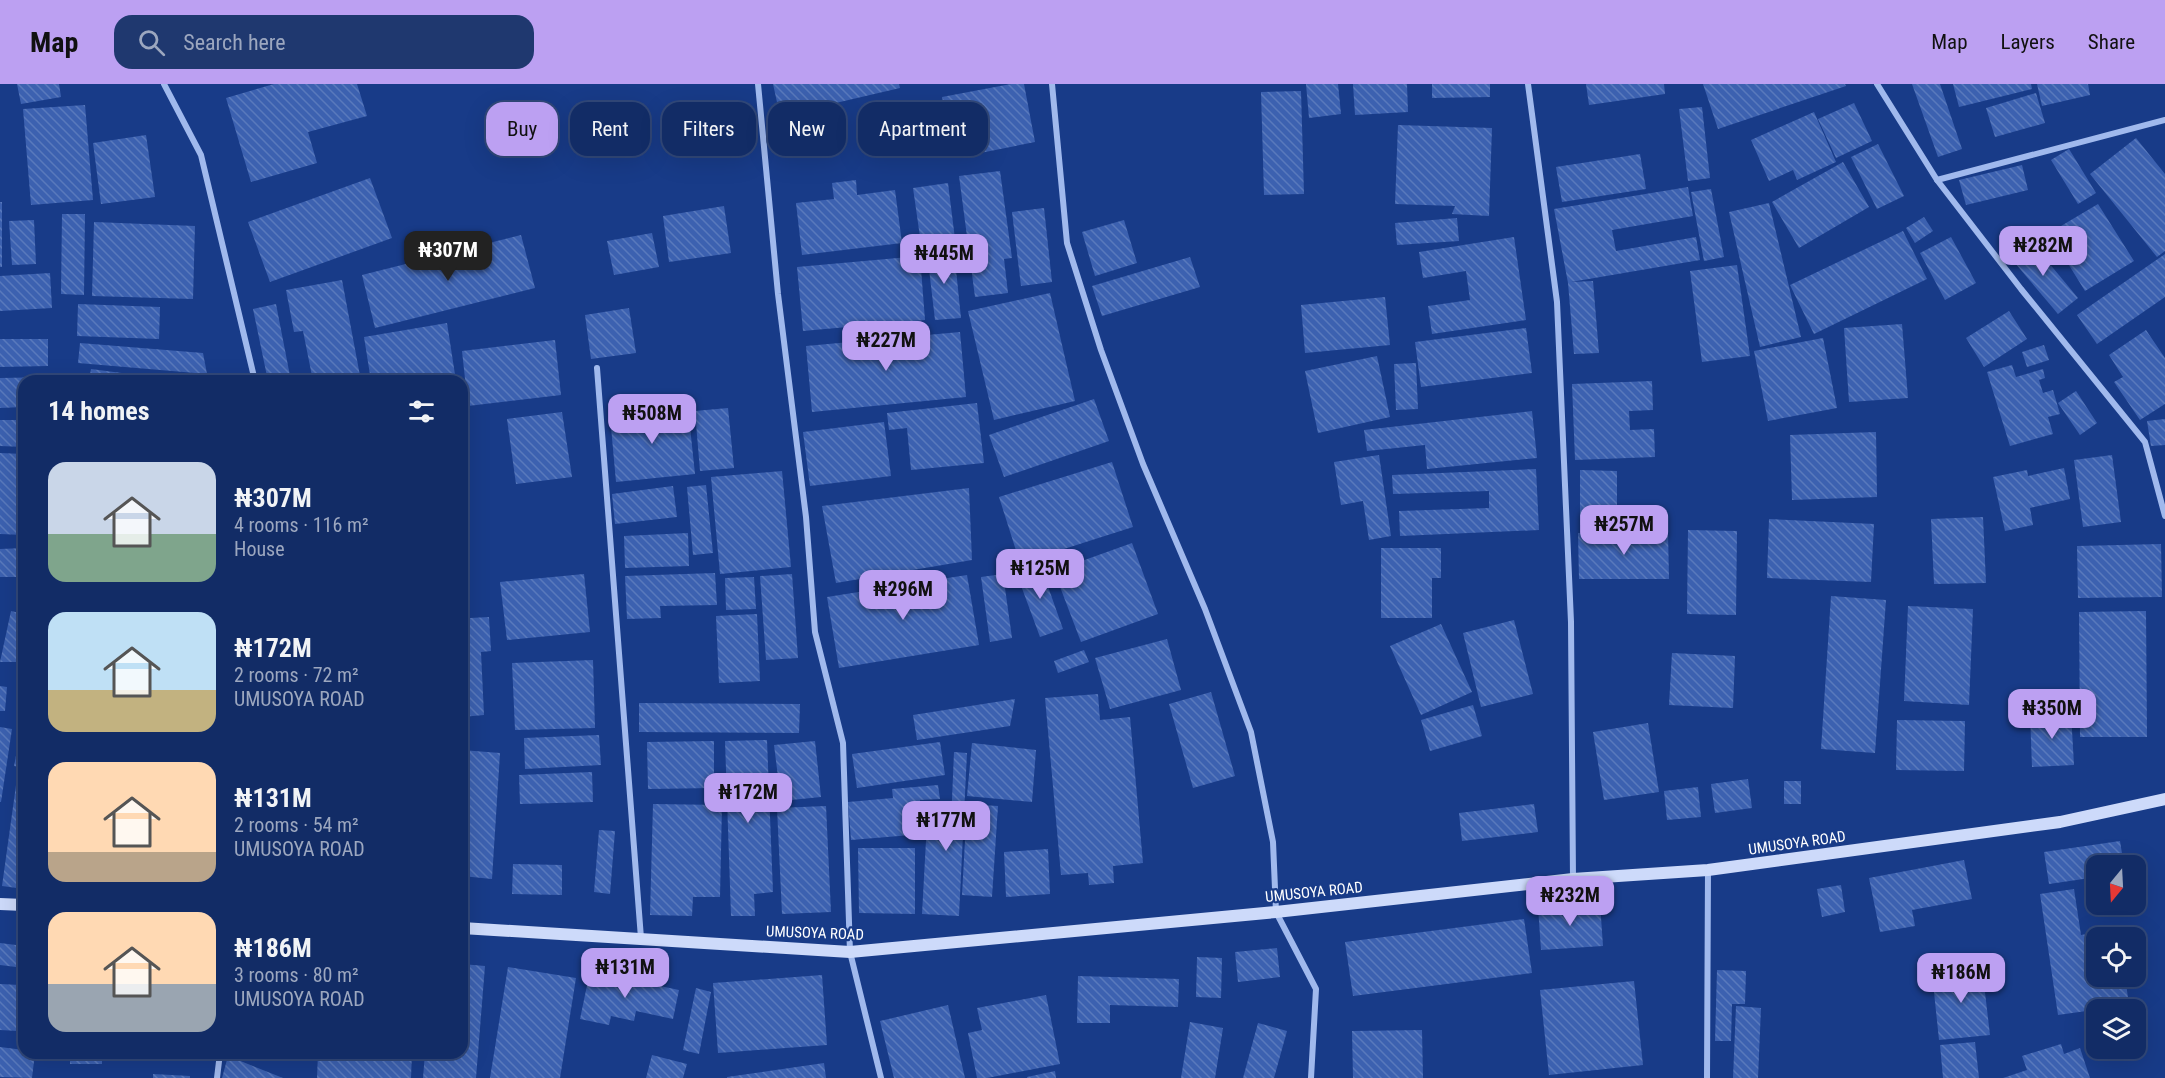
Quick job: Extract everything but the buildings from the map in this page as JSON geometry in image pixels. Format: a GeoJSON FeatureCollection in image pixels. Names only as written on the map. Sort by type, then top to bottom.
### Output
{"type":"FeatureCollection","features":[{"type":"Feature","properties":{"kind":"main road","name":"UMUSOYA ROAD"},"geometry":{"type":"LineString","coordinates":[[468,928],[850,952],[1276,912],[1574,879],[1708,870],[2060,822],[2165,799]]}},
{"type":"Feature","properties":{"kind":"main road"},"geometry":{"type":"LineString","coordinates":[[0,904],[18,905]]}},
{"type":"Feature","properties":{"kind":"street"},"geometry":{"type":"LineString","coordinates":[[164,84],[201,155],[254,375]]}},
{"type":"Feature","properties":{"kind":"street"},"geometry":{"type":"LineString","coordinates":[[758,84],[778,294],[806,517],[815,632],[843,743],[850,952],[881,1078]]}},
{"type":"Feature","properties":{"kind":"street"},"geometry":{"type":"LineString","coordinates":[[1052,84],[1067,243],[1101,350],[1143,464],[1205,609],[1251,732],[1273,842],[1276,912],[1316,989],[1311,1078]]}},
{"type":"Feature","properties":{"kind":"street"},"geometry":{"type":"LineString","coordinates":[[1528,84],[1557,302],[1570,622],[1574,879]]}},
{"type":"Feature","properties":{"kind":"street"},"geometry":{"type":"LineString","coordinates":[[1877,84],[1937,180],[2021,289],[2145,442],[2165,516]]}},
{"type":"Feature","properties":{"kind":"street"},"geometry":{"type":"LineString","coordinates":[[1937,180],[2165,120]]}},
{"type":"Feature","properties":{"kind":"street"},"geometry":{"type":"LineString","coordinates":[[597,368],[641,938]]}},
{"type":"Feature","properties":{"kind":"street"},"geometry":{"type":"LineString","coordinates":[[1707,1078],[1708,870]]}},
{"type":"Feature","properties":{"kind":"street"},"geometry":{"type":"LineString","coordinates":[[217,1078],[219,1059]]}}]}
